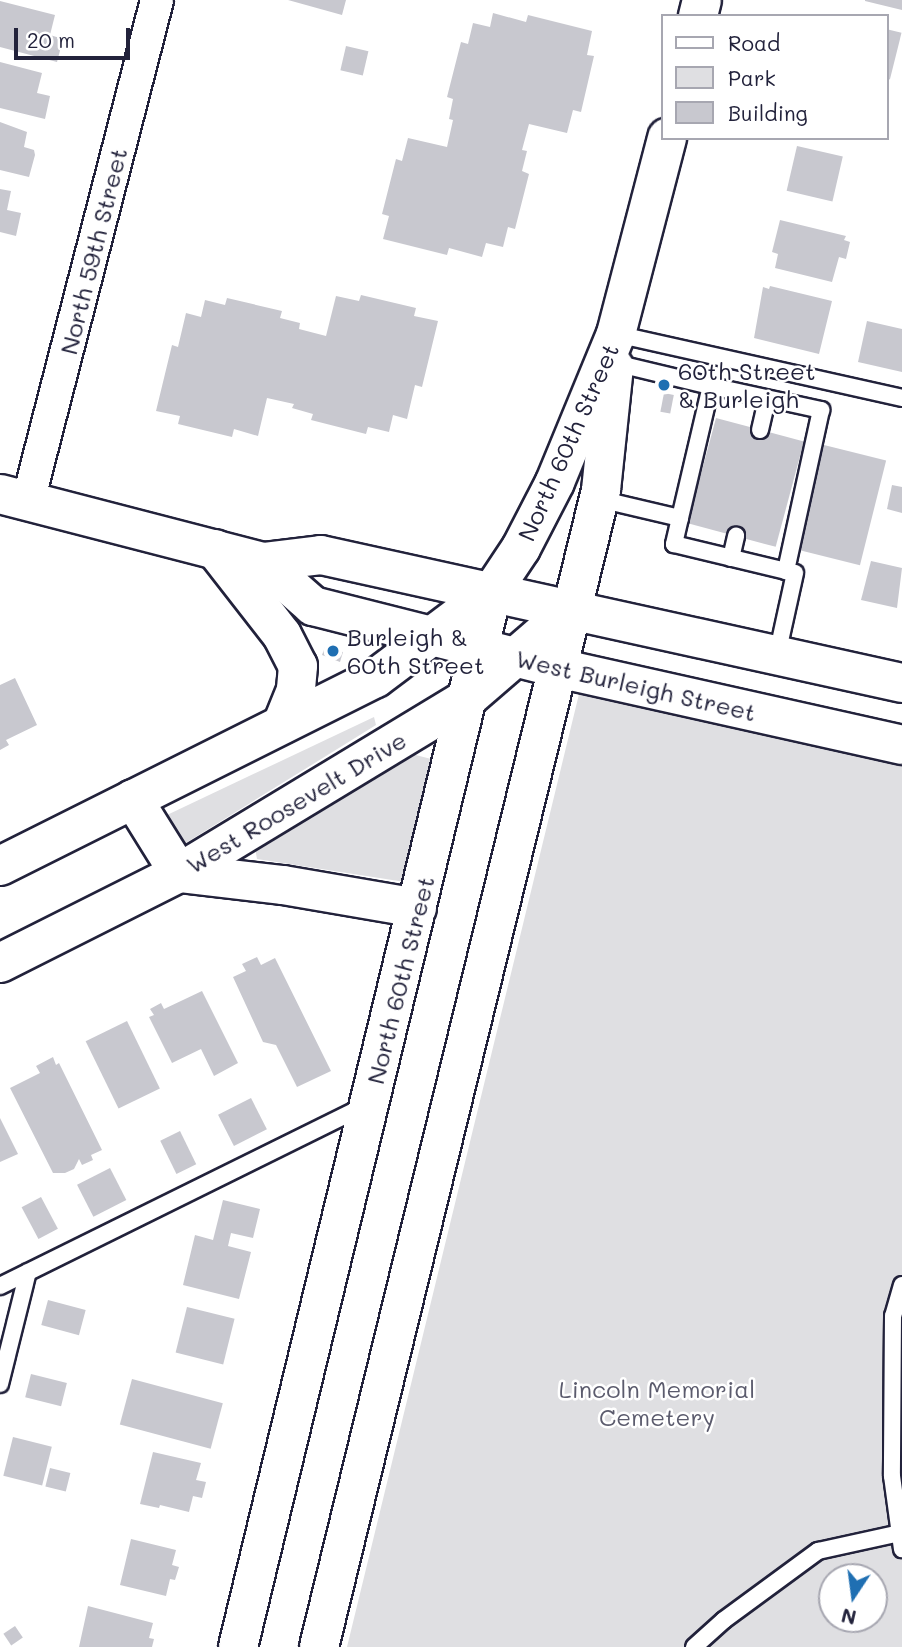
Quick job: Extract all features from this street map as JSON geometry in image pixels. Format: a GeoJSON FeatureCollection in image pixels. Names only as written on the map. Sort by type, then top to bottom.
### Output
{"type":"FeatureCollection","features":[{"type":"Feature","properties":{"kind":"main road","name":"North 60th Street"},"geometry":{"type":"LineString","coordinates":[[498,653],[493,590],[521,548],[555,482],[615,348],[667,140]]}},
{"type":"Feature","properties":{"kind":"main road","name":"North 60th Street"},"geometry":{"type":"LineString","coordinates":[[319,1647],[599,499],[612,408],[615,348]]}},
{"type":"Feature","properties":{"kind":"main road","name":"West Burleigh Street"},"geometry":{"type":"LineString","coordinates":[[14,498],[263,562],[321,555],[493,590],[902,683]]}},
{"type":"Feature","properties":{"kind":"main road"},"geometry":{"type":"LineString","coordinates":[[215,548],[282,635],[298,666],[296,690],[282,724]]}},
{"type":"Feature","properties":{"kind":"main road","name":"West Burleigh Street"},"geometry":{"type":"LineString","coordinates":[[263,562],[313,606],[558,668],[902,746]]}},
{"type":"Feature","properties":{"kind":"main road"},"geometry":{"type":"LineString","coordinates":[[0,866],[376,678],[493,590]]}},
{"type":"Feature","properties":{"kind":"main road","name":"West Roosevelt Drive"},"geometry":{"type":"LineString","coordinates":[[0,963],[179,873],[468,698],[498,653],[571,609]]}},
{"type":"Feature","properties":{"kind":"main road","name":"North 60th Street"},"geometry":{"type":"LineString","coordinates":[[238,1647],[468,698]]}},
{"type":"Feature","properties":{"kind":"main road"},"geometry":{"type":"LineString","coordinates":[[133,799],[179,873],[283,885],[417,908]]}},
{"type":"Feature","properties":{"kind":"street","name":"North 59th Street"},"geometry":{"type":"LineString","coordinates":[[14,498],[157,0]]}},
{"type":"Feature","properties":{"kind":"lane"},"geometry":{"type":"LineString","coordinates":[[615,348],[711,386],[821,410],[786,571]]}},
{"type":"Feature","properties":{"kind":"lane"},"geometry":{"type":"LineString","coordinates":[[615,348],[902,398]]}},
{"type":"Feature","properties":{"kind":"lane"},"geometry":{"type":"LineString","coordinates":[[711,386],[674,544],[795,573],[777,655]]}},
{"type":"Feature","properties":{"kind":"lane"},"geometry":{"type":"LineString","coordinates":[[761,430],[767,399]]}},
{"type":"Feature","properties":{"kind":"lane"},"geometry":{"type":"LineString","coordinates":[[599,499],[680,518]]}},
{"type":"Feature","properties":{"kind":"lane"},"geometry":{"type":"LineString","coordinates":[[731,558],[736,536]]}},
{"type":"Feature","properties":{"kind":"lane"},"geometry":{"type":"LineString","coordinates":[[0,1286],[370,1103]]}},
{"type":"Feature","properties":{"kind":"lane"},"geometry":{"type":"LineString","coordinates":[[0,1384],[28,1272]]}},
{"type":"Feature","properties":{"kind":"lane"},"geometry":{"type":"LineString","coordinates":[[694,1647],[724,1620],[818,1551],[901,1541],[892,1476],[893,1316],[902,1285]]}},
{"type":"Feature","properties":{"kind":"green space","name":"Lincoln Memorial Cemetery"},"geometry":{"type":"Polygon","coordinates":[[[580,690],[902,763],[902,1647],[347,1647],[580,690]]]}},
{"type":"Feature","properties":{"kind":"green space"},"geometry":{"type":"Polygon","coordinates":[[[374,717],[376,725],[184,844],[167,815],[374,717]]]}},
{"type":"Feature","properties":{"kind":"green space"},"geometry":{"type":"Polygon","coordinates":[[[408,753],[435,760],[405,882],[257,859],[255,848],[408,753]]]}},
{"type":"Feature","properties":{"kind":"building"},"geometry":{"type":"Polygon","coordinates":[[[288,0],[346,0],[342,15],[288,0]]]}},
{"type":"Feature","properties":{"kind":"building"},"geometry":{"type":"Polygon","coordinates":[[[902,0],[902,10],[865,1],[902,0]]]}},
{"type":"Feature","properties":{"kind":"building"},"geometry":{"type":"Polygon","coordinates":[[[0,1],[55,15],[50,35],[63,39],[57,62],[0,47],[0,1]]]}},
{"type":"Feature","properties":{"kind":"building"},"geometry":{"type":"Polygon","coordinates":[[[493,13],[526,22],[528,15],[592,31],[587,55],[594,56],[581,112],[573,110],[567,133],[529,124],[522,150],[527,151],[522,171],[529,174],[515,229],[508,227],[503,247],[486,243],[482,257],[449,248],[447,255],[383,239],[389,216],[382,214],[396,159],[402,161],[408,138],[447,147],[453,120],[449,119],[453,99],[447,97],[461,42],[468,44],[473,23],[490,27],[493,13]]]}},
{"type":"Feature","properties":{"kind":"building"},"geometry":{"type":"Polygon","coordinates":[[[888,29],[902,33],[890,79],[888,79],[888,29]]]}},
{"type":"Feature","properties":{"kind":"building"},"geometry":{"type":"Polygon","coordinates":[[[346,46],[368,51],[363,76],[340,70],[346,46]]]}},
{"type":"Feature","properties":{"kind":"building"},"geometry":{"type":"Polygon","coordinates":[[[0,62],[42,73],[37,93],[50,96],[45,119],[0,108],[0,62]]]}},
{"type":"Feature","properties":{"kind":"building"},"geometry":{"type":"Polygon","coordinates":[[[0,122],[27,132],[24,147],[34,150],[35,155],[29,177],[0,170],[0,122]]]}},
{"type":"Feature","properties":{"kind":"building"},"geometry":{"type":"Polygon","coordinates":[[[797,146],[843,157],[832,201],[787,191],[797,146]]]}},
{"type":"Feature","properties":{"kind":"building"},"geometry":{"type":"Polygon","coordinates":[[[0,189],[11,191],[7,210],[21,213],[16,236],[0,232],[0,189]]]}},
{"type":"Feature","properties":{"kind":"building"},"geometry":{"type":"Polygon","coordinates":[[[780,220],[846,236],[844,240],[850,242],[846,259],[839,257],[832,282],[775,268],[778,254],[772,252],[780,220]]]}},
{"type":"Feature","properties":{"kind":"building"},"geometry":{"type":"Polygon","coordinates":[[[770,286],[832,301],[819,354],[754,338],[763,287],[769,289],[770,286]]]}},
{"type":"Feature","properties":{"kind":"building"},"geometry":{"type":"Polygon","coordinates":[[[361,295],[416,308],[414,316],[438,321],[422,387],[415,385],[407,419],[393,415],[389,432],[368,427],[366,434],[311,420],[313,414],[292,408],[294,404],[267,398],[258,436],[234,429],[232,437],[178,424],[180,416],[156,411],[172,345],[178,347],[186,313],[201,317],[205,300],[225,305],[227,298],[282,311],[280,318],[300,323],[299,329],[326,336],[336,296],[359,301],[361,295]]]}},
{"type":"Feature","properties":{"kind":"building"},"geometry":{"type":"Polygon","coordinates":[[[867,321],[902,329],[902,372],[858,362],[867,321]]]}},
{"type":"Feature","properties":{"kind":"building"},"geometry":{"type":"Polygon","coordinates":[[[664,393],[674,395],[670,414],[660,412],[664,393]]]}},
{"type":"Feature","properties":{"kind":"building"},"geometry":{"type":"Polygon","coordinates":[[[716,418],[804,442],[776,547],[688,523],[716,418]]]}},
{"type":"Feature","properties":{"kind":"building"},"geometry":{"type":"Polygon","coordinates":[[[824,445],[886,460],[860,565],[798,550],[824,445]]]}},
{"type":"Feature","properties":{"kind":"building"},"geometry":{"type":"Polygon","coordinates":[[[892,485],[902,487],[902,513],[887,509],[892,485]]]}},
{"type":"Feature","properties":{"kind":"building"},"geometry":{"type":"Polygon","coordinates":[[[871,561],[902,568],[897,608],[861,600],[871,561]]]}},
{"type":"Feature","properties":{"kind":"building"},"geometry":{"type":"Polygon","coordinates":[[[325,647],[343,652],[340,662],[322,655],[325,647]]]}},
{"type":"Feature","properties":{"kind":"building"},"geometry":{"type":"Polygon","coordinates":[[[15,678],[37,725],[6,740],[9,745],[0,750],[0,685],[15,678]]]}},
{"type":"Feature","properties":{"kind":"building"},"geometry":{"type":"Polygon","coordinates":[[[257,957],[261,965],[275,958],[331,1071],[297,1087],[276,1045],[263,1042],[233,977],[246,971],[242,964],[257,957]]]}},
{"type":"Feature","properties":{"kind":"building"},"geometry":{"type":"Polygon","coordinates":[[[202,991],[238,1063],[214,1076],[201,1049],[172,1063],[149,1017],[154,1015],[150,1009],[161,1003],[164,1009],[202,991]]]}},
{"type":"Feature","properties":{"kind":"building"},"geometry":{"type":"Polygon","coordinates":[[[127,1021],[160,1088],[119,1109],[86,1041],[127,1021]]]}},
{"type":"Feature","properties":{"kind":"building"},"geometry":{"type":"Polygon","coordinates":[[[53,1057],[56,1065],[59,1063],[102,1150],[91,1155],[93,1160],[82,1165],[79,1159],[74,1169],[65,1173],[53,1173],[10,1088],[40,1073],[36,1066],[53,1057]]]}},
{"type":"Feature","properties":{"kind":"building"},"geometry":{"type":"Polygon","coordinates":[[[251,1098],[267,1129],[234,1146],[218,1115],[251,1098]]]}},
{"type":"Feature","properties":{"kind":"building"},"geometry":{"type":"Polygon","coordinates":[[[0,1118],[18,1154],[0,1162],[0,1118]]]}},
{"type":"Feature","properties":{"kind":"building"},"geometry":{"type":"Polygon","coordinates":[[[180,1131],[196,1164],[176,1174],[160,1141],[180,1131]]]}},
{"type":"Feature","properties":{"kind":"building"},"geometry":{"type":"Polygon","coordinates":[[[110,1168],[126,1200],[93,1217],[77,1185],[110,1168]]]}},
{"type":"Feature","properties":{"kind":"building"},"geometry":{"type":"Polygon","coordinates":[[[41,1197],[58,1229],[38,1239],[22,1207],[41,1197]]]}},
{"type":"Feature","properties":{"kind":"building"},"geometry":{"type":"Polygon","coordinates":[[[223,1200],[260,1209],[253,1238],[231,1233],[228,1246],[251,1252],[239,1299],[183,1285],[195,1235],[213,1240],[223,1200]]]}},
{"type":"Feature","properties":{"kind":"building"},"geometry":{"type":"Polygon","coordinates":[[[48,1300],[86,1310],[79,1335],[41,1325],[48,1300]]]}},
{"type":"Feature","properties":{"kind":"building"},"geometry":{"type":"Polygon","coordinates":[[[187,1307],[235,1319],[223,1364],[176,1353],[187,1307]]]}},
{"type":"Feature","properties":{"kind":"building"},"geometry":{"type":"Polygon","coordinates":[[[31,1374],[67,1383],[61,1406],[25,1397],[31,1374]]]}},
{"type":"Feature","properties":{"kind":"building"},"geometry":{"type":"Polygon","coordinates":[[[132,1379],[223,1403],[211,1449],[120,1424],[132,1379]]]}},
{"type":"Feature","properties":{"kind":"building"},"geometry":{"type":"Polygon","coordinates":[[[13,1437],[52,1447],[42,1485],[3,1476],[13,1437]]]}},
{"type":"Feature","properties":{"kind":"building"},"geometry":{"type":"Polygon","coordinates":[[[153,1452],[201,1463],[196,1480],[206,1482],[202,1498],[193,1496],[189,1512],[160,1505],[159,1508],[140,1504],[153,1452]]]}},
{"type":"Feature","properties":{"kind":"building"},"geometry":{"type":"Polygon","coordinates":[[[50,1468],[70,1473],[66,1492],[45,1486],[50,1468]]]}},
{"type":"Feature","properties":{"kind":"building"},"geometry":{"type":"Polygon","coordinates":[[[131,1539],[176,1550],[172,1565],[179,1567],[175,1580],[170,1579],[166,1596],[120,1585],[131,1539]]]}},
{"type":"Feature","properties":{"kind":"building"},"geometry":{"type":"Polygon","coordinates":[[[88,1606],[153,1623],[149,1638],[154,1639],[152,1647],[79,1647],[88,1606]]]}},
{"type":"Feature","properties":{"kind":"building"},"geometry":{"type":"Polygon","coordinates":[[[15,1626],[23,1638],[11,1645],[3,1634],[15,1626]]]}},
{"type":"Feature","properties":{"kind":"place","name":"60th Street & Burleigh"},"geometry":{"type":"Point","coordinates":[664,385]}},
{"type":"Feature","properties":{"kind":"place","name":"Burleigh & 60th Street"},"geometry":{"type":"Point","coordinates":[333,651]}}]}
